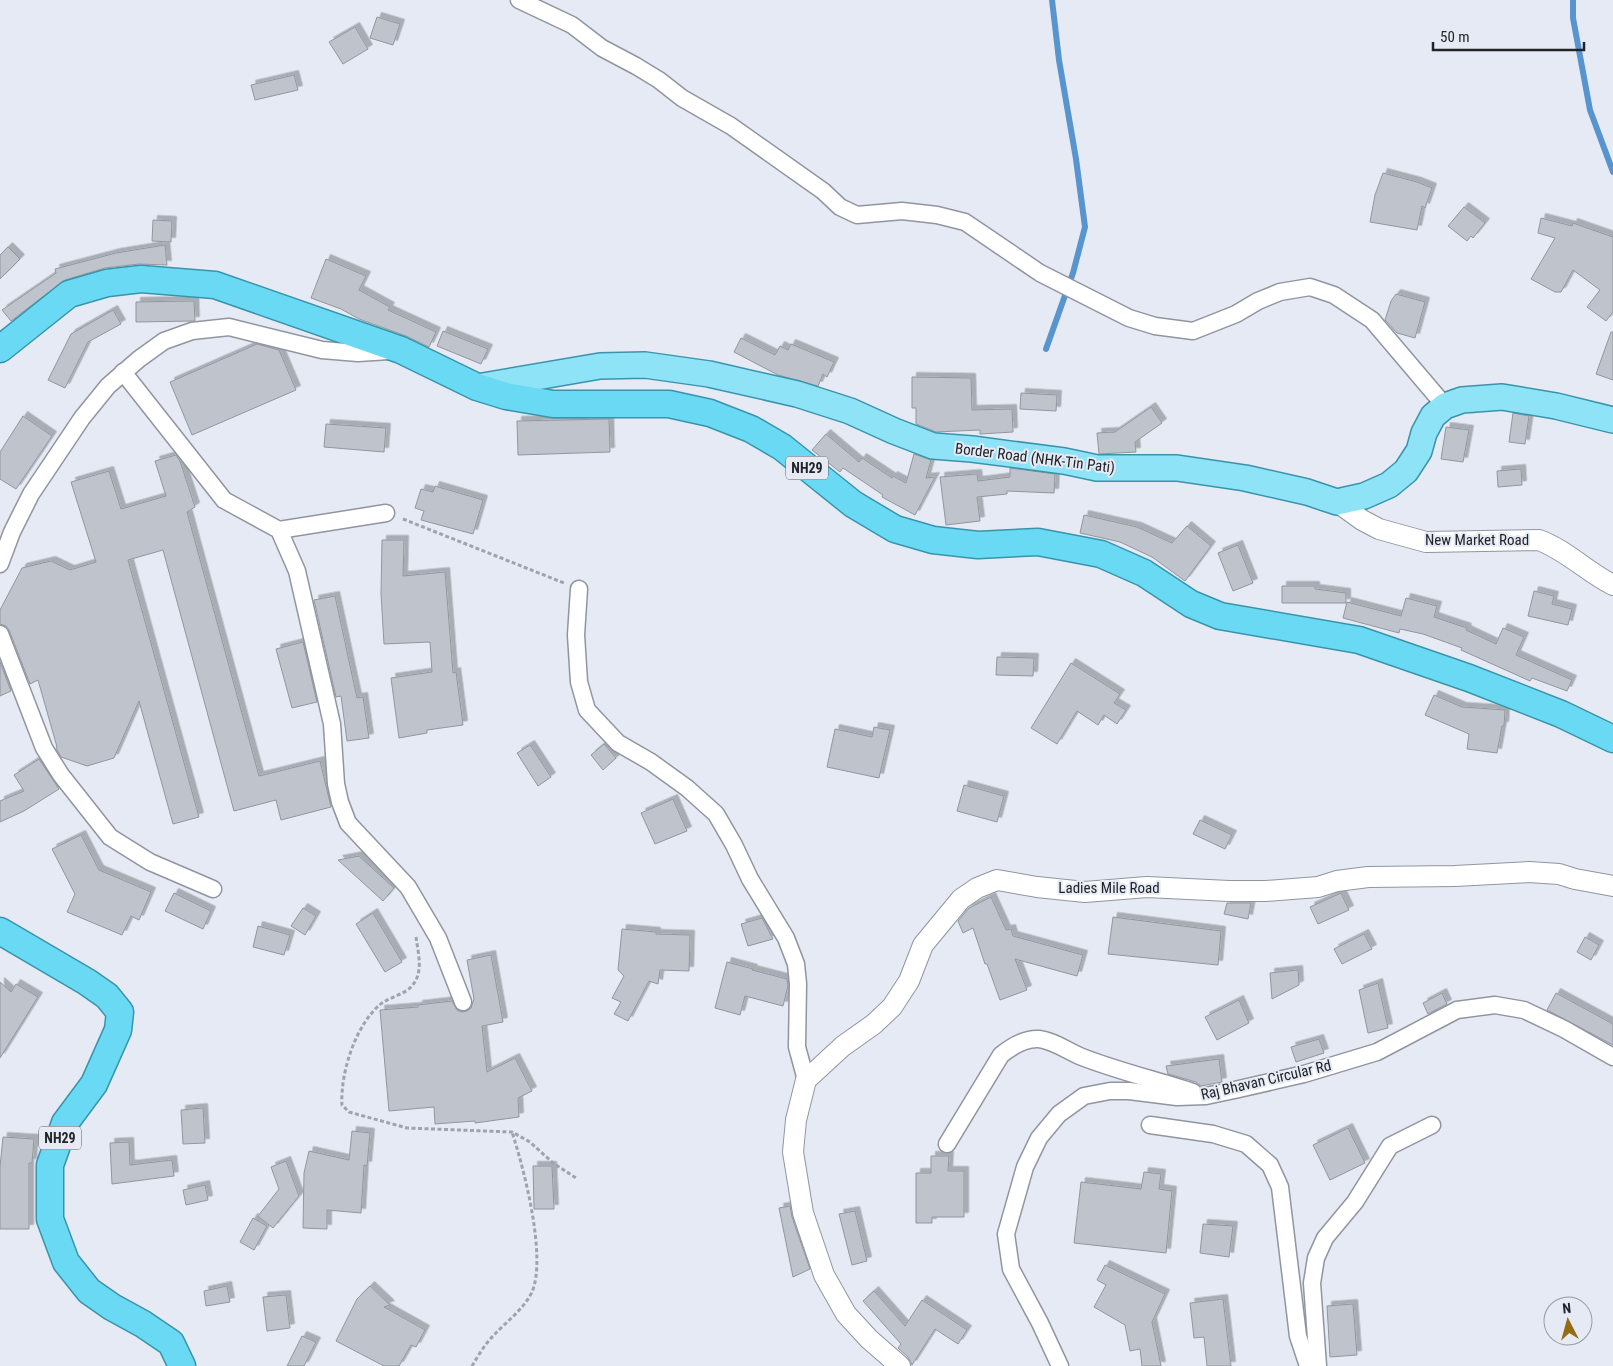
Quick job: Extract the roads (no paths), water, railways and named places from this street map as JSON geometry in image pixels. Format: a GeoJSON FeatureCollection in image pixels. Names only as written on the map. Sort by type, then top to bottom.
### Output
{"type":"FeatureCollection","features":[{"type":"Feature","properties":{"kind":"highway","name":"NH29"},"geometry":{"type":"LineString","coordinates":[[0,348],[69,294],[107,283],[142,279],[215,286],[402,350],[478,386],[506,396],[553,404],[669,404],[710,413],[751,429],[782,447],[853,504],[895,529],[933,540],[978,545],[1038,542],[1101,554],[1144,573],[1191,604],[1220,616],[1358,640],[1468,678],[1561,714],[1613,739]]}},
{"type":"Feature","properties":{"kind":"highway","name":"NH29"},"geometry":{"type":"LineString","coordinates":[[0,931],[88,982],[108,996],[120,1012],[118,1030],[94,1084],[65,1123],[50,1164],[50,1219],[66,1262],[89,1291],[112,1307],[143,1324],[170,1344],[182,1366]]}},
{"type":"Feature","properties":{"kind":"main road","name":"Border Road (NHK-Tin Pati)"},"geometry":{"type":"LineString","coordinates":[[478,386],[600,366],[645,364],[709,374],[797,394],[850,411],[933,446],[1064,461],[1097,468],[1178,468],[1261,482],[1307,492],[1337,502]]}},
{"type":"Feature","properties":{"kind":"main road"},"geometry":{"type":"LineString","coordinates":[[1337,502],[1364,496],[1389,485],[1406,471],[1419,451],[1424,433],[1433,416],[1445,406],[1462,400],[1502,397],[1556,406],[1613,420]]}},
{"type":"Feature","properties":{"kind":"street"},"geometry":{"type":"LineString","coordinates":[[519,0],[572,25],[602,48],[659,80],[682,98],[731,126],[823,191],[840,207],[857,215],[902,210],[937,214],[965,222],[1040,273],[1129,318],[1155,326],[1193,332],[1236,314],[1258,301],[1280,292],[1310,287],[1334,295],[1372,320],[1445,406]]}},
{"type":"Feature","properties":{"kind":"street"},"geometry":{"type":"LineString","coordinates":[[0,564],[12,532],[31,494],[82,418],[108,386],[139,359],[164,341],[192,331],[229,327],[322,350],[358,353],[402,350]]}},
{"type":"Feature","properties":{"kind":"street"},"geometry":{"type":"LineString","coordinates":[[123,372],[224,500],[279,530],[386,513]]}},
{"type":"Feature","properties":{"kind":"street","name":"New Market Road"},"geometry":{"type":"LineString","coordinates":[[1337,502],[1362,520],[1379,529],[1426,542],[1539,540],[1555,546],[1577,563],[1613,585]]}},
{"type":"Feature","properties":{"kind":"street"},"geometry":{"type":"LineString","coordinates":[[279,530],[297,571],[332,724],[336,784],[348,823],[408,887],[438,938],[463,1002]]}},
{"type":"Feature","properties":{"kind":"street"},"geometry":{"type":"LineString","coordinates":[[579,589],[576,635],[579,682],[587,710],[618,743],[651,762],[687,788],[716,814],[734,845],[750,879],[786,938],[796,964],[798,984],[797,1047],[806,1080],[796,1120],[793,1152],[803,1213],[824,1275],[846,1314],[869,1339],[900,1366]]}},
{"type":"Feature","properties":{"kind":"street"},"geometry":{"type":"LineString","coordinates":[[0,634],[44,748],[61,775],[110,837],[150,862],[213,889]]}},
{"type":"Feature","properties":{"kind":"street","name":"Ladies Mile Road"},"geometry":{"type":"LineString","coordinates":[[806,1080],[843,1046],[874,1024],[892,1007],[909,982],[923,945],[961,899],[977,888],[997,880],[1037,887],[1085,892],[1147,887],[1266,891],[1318,887],[1337,881],[1368,877],[1455,876],[1529,872],[1558,874],[1613,886]]}},
{"type":"Feature","properties":{"kind":"street","name":"Raj Bhavan Circular Rd"},"geometry":{"type":"LineString","coordinates":[[1060,1366],[1040,1323],[1011,1269],[1006,1234],[1025,1167],[1039,1138],[1059,1114],[1084,1096],[1110,1091],[1129,1091],[1177,1098],[1206,1096],[1304,1074],[1377,1052],[1457,1010],[1495,1005],[1524,1010],[1564,1029],[1613,1057]]}},
{"type":"Feature","properties":{"kind":"street"},"geometry":{"type":"LineString","coordinates":[[947,1144],[1001,1055],[1010,1048],[1030,1040],[1037,1039],[1052,1042],[1081,1056],[1206,1096]]}},
{"type":"Feature","properties":{"kind":"street"},"geometry":{"type":"LineString","coordinates":[[1150,1125],[1213,1134],[1246,1144],[1270,1165],[1280,1187],[1298,1336],[1308,1366]]}},
{"type":"Feature","properties":{"kind":"street"},"geometry":{"type":"LineString","coordinates":[[1318,1366],[1312,1283],[1316,1258],[1325,1238],[1354,1202],[1390,1146],[1432,1125]]}},
{"type":"Feature","properties":{"kind":"waterway"},"geometry":{"type":"LineString","coordinates":[[1046,349],[1073,273],[1085,227],[1076,159],[1059,60],[1052,0]]}},
{"type":"Feature","properties":{"kind":"waterway"},"geometry":{"type":"LineString","coordinates":[[1573,0],[1573,18],[1590,110],[1613,172]]}}]}
